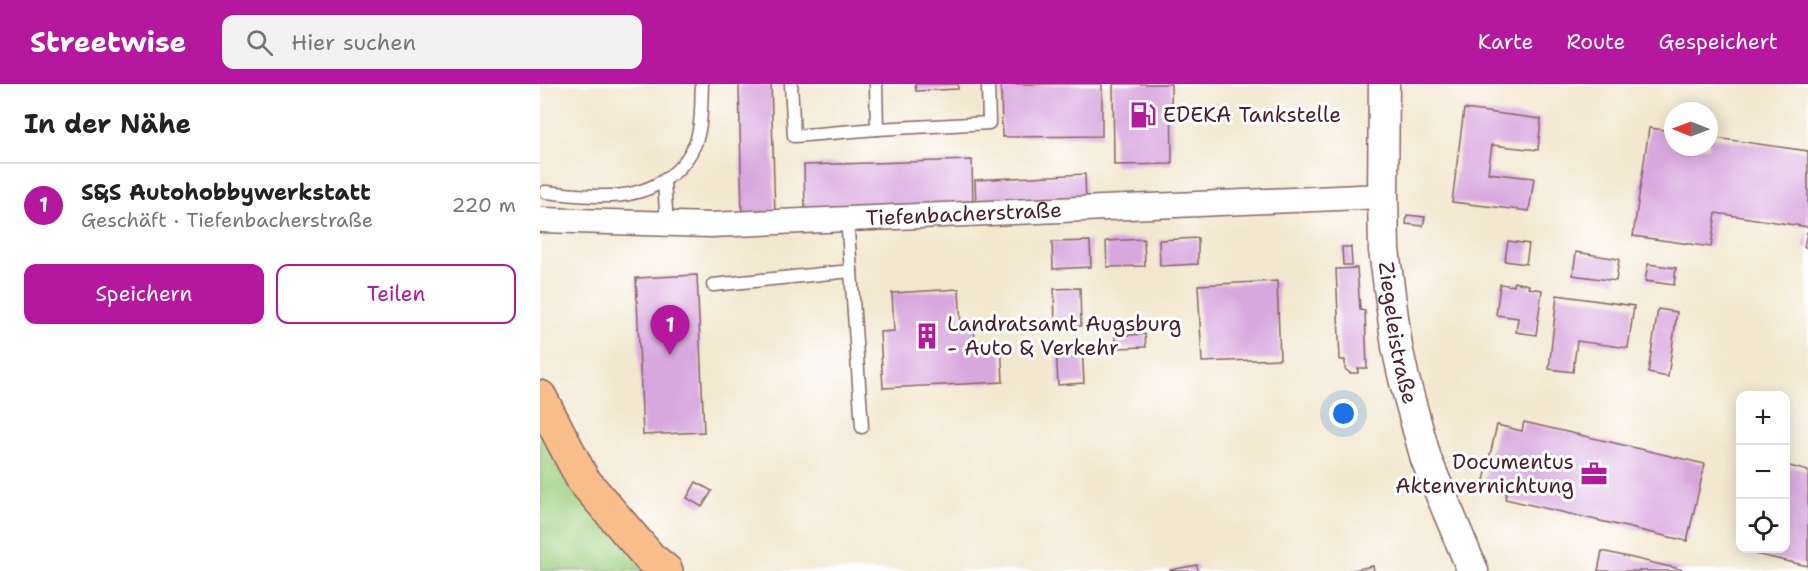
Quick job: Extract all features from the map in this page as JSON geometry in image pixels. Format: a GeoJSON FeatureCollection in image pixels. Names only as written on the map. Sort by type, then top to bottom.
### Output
{"type":"FeatureCollection","features":[{"type":"Feature","properties":{"kind":"highway"},"geometry":{"type":"LineString","coordinates":[[540,397],[583,480],[650,558],[666,571]]}},
{"type":"Feature","properties":{"kind":"street","name":"Ziegeleistraße"},"geometry":{"type":"LineString","coordinates":[[1384,84],[1384,250],[1397,347],[1426,459],[1473,571]]}},
{"type":"Feature","properties":{"kind":"street","name":"Tiefenbacherstraße"},"geometry":{"type":"LineString","coordinates":[[542,220],[710,225],[1383,196]]}},
{"type":"Feature","properties":{"kind":"lane"},"geometry":{"type":"LineString","coordinates":[[545,192],[598,197],[622,196],[643,191],[663,182],[680,168],[693,150],[699,130],[702,84]]}},
{"type":"Feature","properties":{"kind":"lane"},"geometry":{"type":"LineString","coordinates":[[791,84],[794,136],[989,123],[988,84]]}},
{"type":"Feature","properties":{"kind":"lane"},"geometry":{"type":"LineString","coordinates":[[876,84],[877,129]]}},
{"type":"Feature","properties":{"kind":"lane"},"geometry":{"type":"LineString","coordinates":[[663,182],[667,224]]}},
{"type":"Feature","properties":{"kind":"lane"},"geometry":{"type":"LineString","coordinates":[[847,218],[862,427]]}},
{"type":"Feature","properties":{"kind":"lane"},"geometry":{"type":"LineString","coordinates":[[714,285],[851,271]]}},
{"type":"Feature","properties":{"kind":"green space"},"geometry":{"type":"Polygon","coordinates":[[[540,424],[649,571],[540,571],[540,424]]]}},
{"type":"Feature","properties":{"kind":"building"},"geometry":{"type":"Polygon","coordinates":[[[739,84],[771,84],[775,213],[742,215],[739,84]]]}},
{"type":"Feature","properties":{"kind":"building"},"geometry":{"type":"Polygon","coordinates":[[[915,84],[958,84],[958,89],[916,91],[915,84]]]}},
{"type":"Feature","properties":{"kind":"building"},"geometry":{"type":"Polygon","coordinates":[[[1001,84],[1102,84],[1102,136],[1002,137],[1001,84]]]}},
{"type":"Feature","properties":{"kind":"building"},"geometry":{"type":"Polygon","coordinates":[[[1113,84],[1171,84],[1172,164],[1114,165],[1113,84]]]}},
{"type":"Feature","properties":{"kind":"building"},"geometry":{"type":"Polygon","coordinates":[[[1464,109],[1541,119],[1538,150],[1492,145],[1488,173],[1534,178],[1529,211],[1452,202],[1464,109]]]}},
{"type":"Feature","properties":{"kind":"building"},"geometry":{"type":"Polygon","coordinates":[[[1649,128],[1664,130],[1664,156],[1718,156],[1718,138],[1808,151],[1808,227],[1716,213],[1711,247],[1633,236],[1649,128]]]}},
{"type":"Feature","properties":{"kind":"building"},"geometry":{"type":"Polygon","coordinates":[[[972,160],[973,207],[805,212],[804,165],[972,160]]]}},
{"type":"Feature","properties":{"kind":"building"},"geometry":{"type":"Polygon","coordinates":[[[1085,174],[1086,201],[976,206],[975,180],[1085,174]]]}},
{"type":"Feature","properties":{"kind":"building"},"geometry":{"type":"Polygon","coordinates":[[[1407,215],[1425,217],[1423,226],[1406,224],[1407,215]]]}},
{"type":"Feature","properties":{"kind":"building"},"geometry":{"type":"Polygon","coordinates":[[[1807,232],[1808,247],[1804,247],[1807,232]]]}},
{"type":"Feature","properties":{"kind":"building"},"geometry":{"type":"Polygon","coordinates":[[[1198,238],[1198,264],[1160,266],[1159,240],[1198,238]]]}},
{"type":"Feature","properties":{"kind":"building"},"geometry":{"type":"Polygon","coordinates":[[[1144,239],[1145,266],[1107,267],[1106,241],[1144,239]]]}},
{"type":"Feature","properties":{"kind":"building"},"geometry":{"type":"Polygon","coordinates":[[[1090,241],[1091,267],[1053,269],[1052,242],[1090,241]]]}},
{"type":"Feature","properties":{"kind":"building"},"geometry":{"type":"Polygon","coordinates":[[[1508,241],[1529,244],[1526,264],[1505,261],[1508,241]]]}},
{"type":"Feature","properties":{"kind":"building"},"geometry":{"type":"Polygon","coordinates":[[[1342,247],[1351,247],[1352,265],[1343,265],[1342,247]]]}},
{"type":"Feature","properties":{"kind":"building"},"geometry":{"type":"Polygon","coordinates":[[[1576,252],[1619,259],[1616,281],[1573,275],[1576,252]]]}},
{"type":"Feature","properties":{"kind":"building"},"geometry":{"type":"Polygon","coordinates":[[[1648,264],[1676,268],[1674,285],[1645,281],[1648,264]]]}},
{"type":"Feature","properties":{"kind":"building"},"geometry":{"type":"Polygon","coordinates":[[[1357,268],[1360,310],[1365,311],[1367,368],[1358,368],[1358,373],[1350,373],[1345,369],[1345,360],[1340,360],[1336,269],[1357,268]]]}},
{"type":"Feature","properties":{"kind":"building"},"geometry":{"type":"Polygon","coordinates":[[[697,275],[704,432],[643,435],[636,278],[697,275]]]}},
{"type":"Feature","properties":{"kind":"building"},"geometry":{"type":"Polygon","coordinates":[[[1277,281],[1280,359],[1202,362],[1198,285],[1277,281]]]}},
{"type":"Feature","properties":{"kind":"building"},"geometry":{"type":"Polygon","coordinates":[[[1514,282],[1529,285],[1528,288],[1542,290],[1536,335],[1516,332],[1518,318],[1496,315],[1500,284],[1514,286],[1514,282]]]}},
{"type":"Feature","properties":{"kind":"building"},"geometry":{"type":"Polygon","coordinates":[[[1080,288],[1081,326],[1055,327],[1054,289],[1080,288]]]}},
{"type":"Feature","properties":{"kind":"building","name":"Landratsamt Augsburg - Auto & Verkehr"},"geometry":{"type":"Polygon","coordinates":[[[959,289],[961,328],[974,327],[975,341],[1001,340],[1003,382],[883,388],[880,332],[894,331],[892,293],[959,289]]]}},
{"type":"Feature","properties":{"kind":"building"},"geometry":{"type":"Polygon","coordinates":[[[1557,295],[1634,306],[1628,348],[1577,341],[1573,372],[1549,369],[1557,295]]]}},
{"type":"Feature","properties":{"kind":"building"},"geometry":{"type":"Polygon","coordinates":[[[1658,309],[1677,312],[1668,377],[1648,373],[1658,309]]]}},
{"type":"Feature","properties":{"kind":"building"},"geometry":{"type":"Polygon","coordinates":[[[1145,334],[1146,347],[1115,348],[1115,336],[1145,334]]]}},
{"type":"Feature","properties":{"kind":"building"},"geometry":{"type":"Polygon","coordinates":[[[1082,345],[1084,383],[1058,385],[1056,347],[1082,345]]]}},
{"type":"Feature","properties":{"kind":"building","name":"Documentus Aktenvernichtung"},"geometry":{"type":"Polygon","coordinates":[[[1524,422],[1705,464],[1687,541],[1505,499],[1507,490],[1483,485],[1497,425],[1522,431],[1524,422]]]}},
{"type":"Feature","properties":{"kind":"building"},"geometry":{"type":"Polygon","coordinates":[[[1790,466],[1808,471],[1808,566],[1755,554],[1790,553],[1790,466]]]}},
{"type":"Feature","properties":{"kind":"building"},"geometry":{"type":"Polygon","coordinates":[[[696,482],[712,491],[702,507],[687,498],[696,482]]]}},
{"type":"Feature","properties":{"kind":"building"},"geometry":{"type":"Polygon","coordinates":[[[1602,551],[1684,570],[1684,571],[1598,571],[1602,551]]]}},
{"type":"Feature","properties":{"kind":"building"},"geometry":{"type":"Polygon","coordinates":[[[1197,565],[1198,571],[1170,571],[1170,570],[1197,565]]]}},
{"type":"Feature","properties":{"kind":"building"},"geometry":{"type":"Polygon","coordinates":[[[1373,566],[1374,571],[1353,571],[1353,570],[1373,566]]]}},
{"type":"Feature","properties":{"kind":"place","name":"EDEKA Tankstelle"},"geometry":{"type":"Point","coordinates":[1143,115]}},
{"type":"Feature","properties":{"kind":"place","name":"Landratsamt Augsburg - Auto & Verkehr"},"geometry":{"type":"Point","coordinates":[927,336]}},
{"type":"Feature","properties":{"kind":"place","name":"S&S Autohobbywerkstatt"},"geometry":{"type":"Point","coordinates":[670,355]}},
{"type":"Feature","properties":{"kind":"place","name":"Documentus Aktenvernichtung"},"geometry":{"type":"Point","coordinates":[1594,474]}}]}
